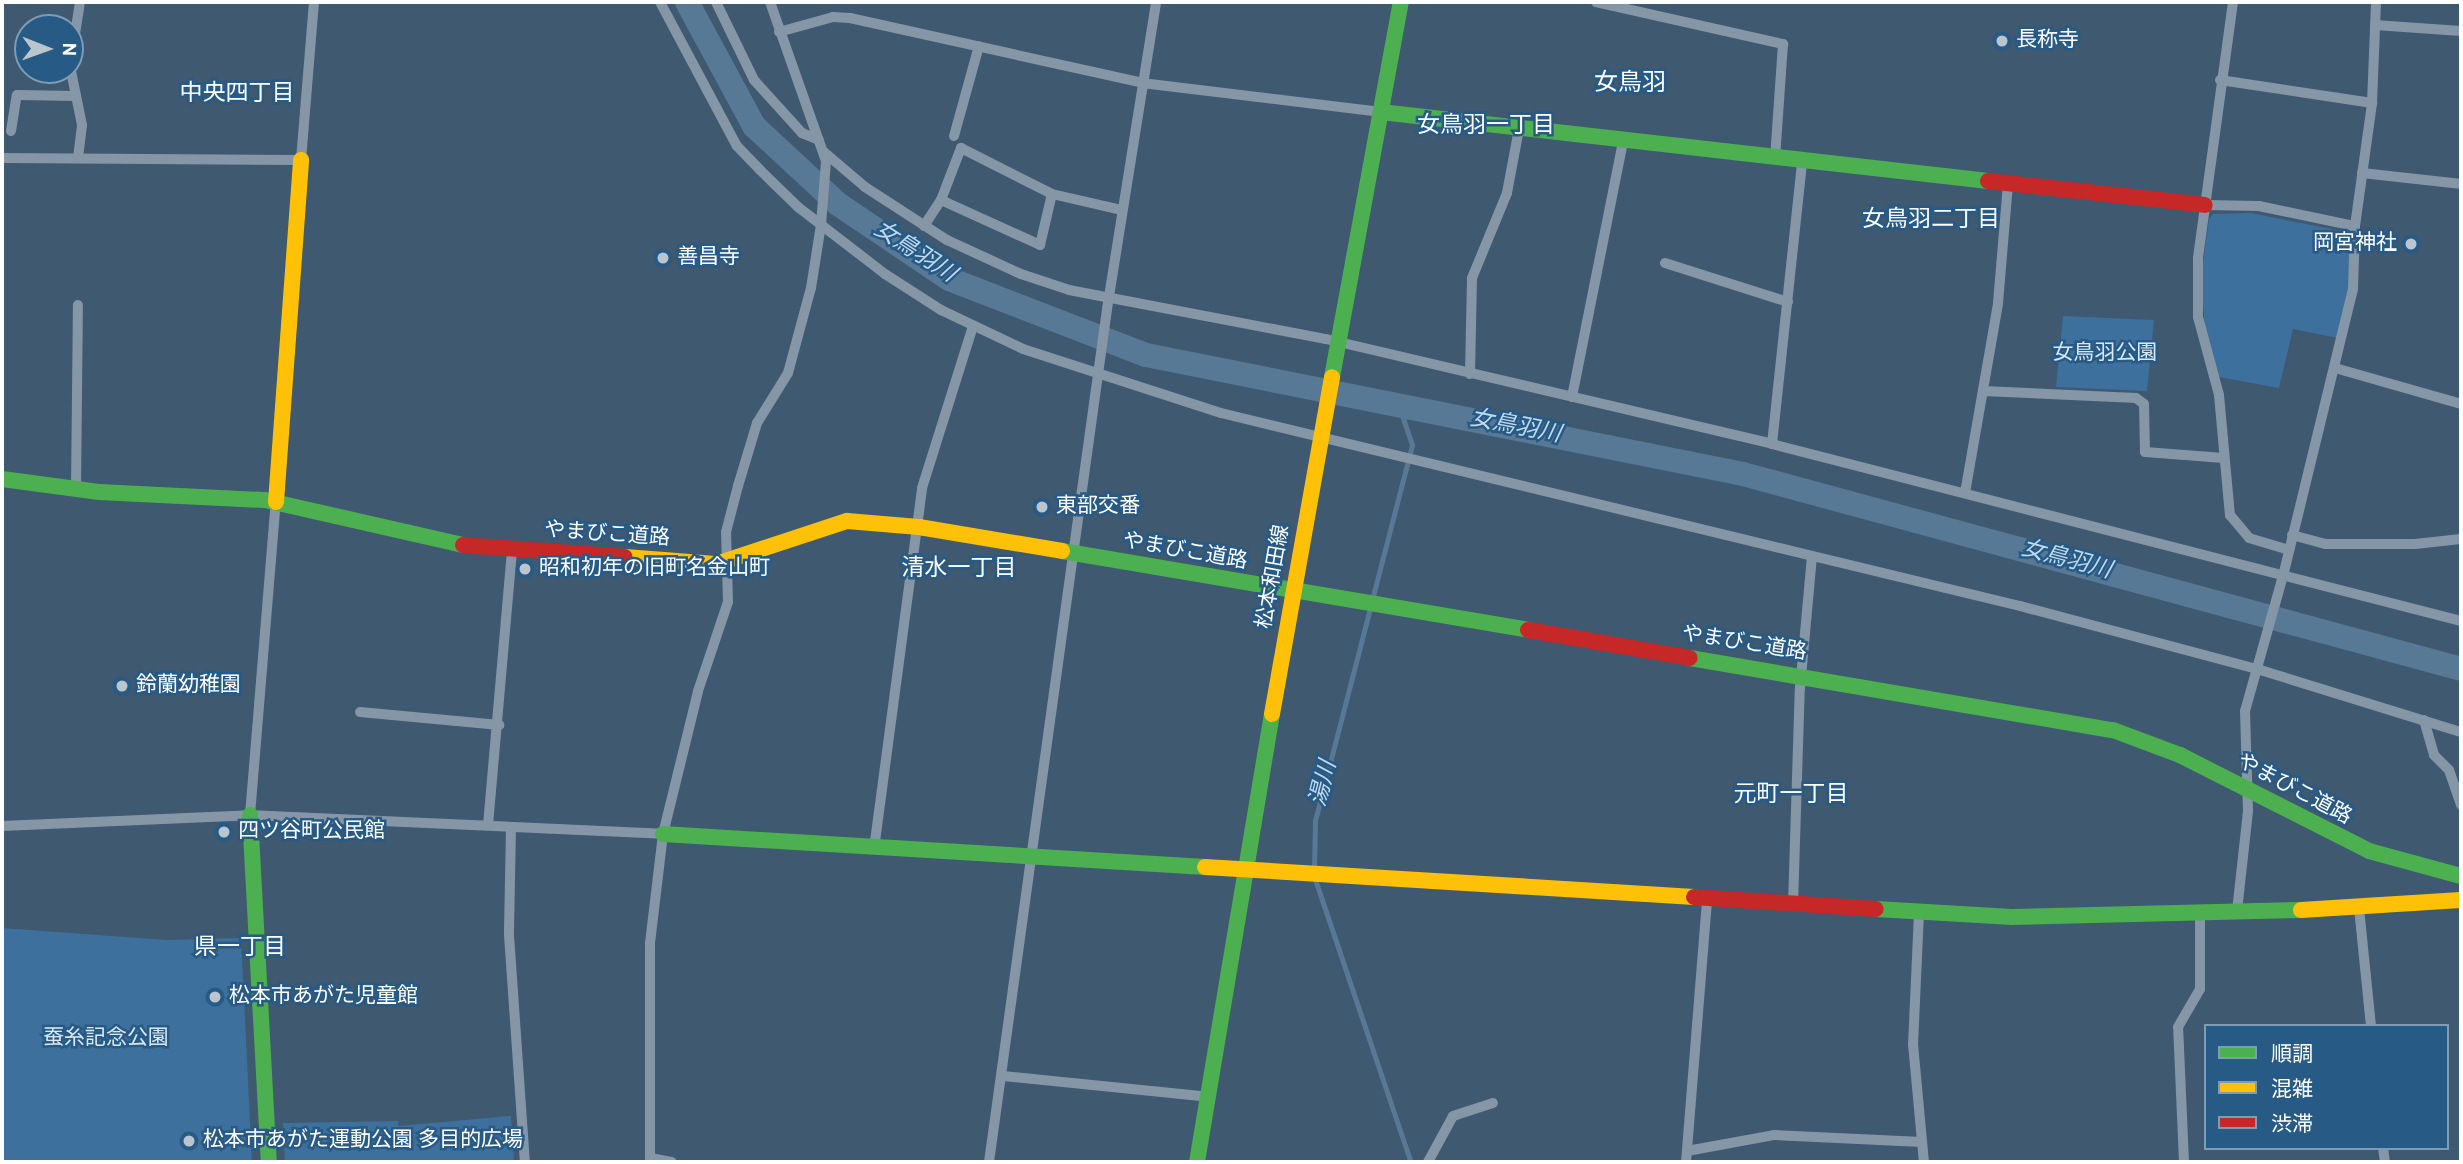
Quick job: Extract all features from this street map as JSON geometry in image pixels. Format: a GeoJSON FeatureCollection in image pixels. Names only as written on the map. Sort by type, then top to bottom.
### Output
{"type":"FeatureCollection","features":[{"type":"Feature","properties":{"kind":"street"},"geometry":{"type":"LineString","coordinates":[[78,158],[82,125],[70,66],[80,2]]}},
{"type":"Feature","properties":{"kind":"street"},"geometry":{"type":"LineString","coordinates":[[269,1162],[250,815],[314,2]]}},
{"type":"Feature","properties":{"kind":"street"},"geometry":{"type":"LineString","coordinates":[[660,2],[737,146],[821,222],[885,274],[973,326],[1221,413],[1322,434],[1812,557],[2258,664],[2461,732]]}},
{"type":"Feature","properties":{"kind":"street"},"geometry":{"type":"LineString","coordinates":[[716,2],[754,80],[802,133],[819,140]]}},
{"type":"Feature","properties":{"kind":"street"},"geometry":{"type":"LineString","coordinates":[[672,1162],[650,1160],[650,943],[663,834],[698,691],[729,602],[726,532],[757,423],[788,373],[811,288],[821,222],[825,157],[770,2]]}},
{"type":"Feature","properties":{"kind":"street"},"geometry":{"type":"LineString","coordinates":[[989,1162],[1003,1076],[1098,370],[1156,2]]}},
{"type":"Feature","properties":{"kind":"street","name":"松本和田線"},"geometry":{"type":"LineString","coordinates":[[1197,1162],[1292,593],[1401,2]]}},
{"type":"Feature","properties":{"kind":"street"},"geometry":{"type":"LineString","coordinates":[[1596,2],[1783,44],[1775,158]]}},
{"type":"Feature","properties":{"kind":"street"},"geometry":{"type":"LineString","coordinates":[[2233,2],[2220,80],[2205,205],[2198,317],[2219,394],[2230,515],[2249,538],[2289,550]]}},
{"type":"Feature","properties":{"kind":"street"},"geometry":{"type":"LineString","coordinates":[[2237,911],[2247,790],[2242,729],[2283,577],[2353,289],[2355,226],[2372,103],[2376,2]]}},
{"type":"Feature","properties":{"kind":"street"},"geometry":{"type":"LineString","coordinates":[[779,32],[833,17],[850,18],[1142,82],[1519,129],[2008,185],[2205,205],[2259,206],[2355,226]]}},
{"type":"Feature","properties":{"kind":"street"},"geometry":{"type":"LineString","coordinates":[[2375,25],[2461,31]]}},
{"type":"Feature","properties":{"kind":"street"},"geometry":{"type":"LineString","coordinates":[[954,136],[979,46]]}},
{"type":"Feature","properties":{"kind":"street"},"geometry":{"type":"LineString","coordinates":[[2220,80],[2372,103]]}},
{"type":"Feature","properties":{"kind":"street"},"geometry":{"type":"LineString","coordinates":[[11,131],[16,95],[76,96]]}},
{"type":"Feature","properties":{"kind":"street"},"geometry":{"type":"LineString","coordinates":[[1470,374],[1472,278],[1507,193],[1519,129]]}},
{"type":"Feature","properties":{"kind":"street"},"geometry":{"type":"LineString","coordinates":[[1572,397],[1623,141]]}},
{"type":"Feature","properties":{"kind":"street"},"geometry":{"type":"LineString","coordinates":[[925,226],[941,200],[961,148],[1052,194],[1122,210]]}},
{"type":"Feature","properties":{"kind":"street"},"geometry":{"type":"LineString","coordinates":[[825,157],[925,226],[1021,274],[1108,304],[1338,345],[1572,397],[1772,444],[2461,621]]}},
{"type":"Feature","properties":{"kind":"street"},"geometry":{"type":"LineString","coordinates":[[2,158],[301,160]]}},
{"type":"Feature","properties":{"kind":"street"},"geometry":{"type":"LineString","coordinates":[[1772,444],[1802,161]]}},
{"type":"Feature","properties":{"kind":"street"},"geometry":{"type":"LineString","coordinates":[[2362,173],[2461,184]]}},
{"type":"Feature","properties":{"kind":"street"},"geometry":{"type":"LineString","coordinates":[[1965,493],[1998,303],[2008,185]]}},
{"type":"Feature","properties":{"kind":"street"},"geometry":{"type":"LineString","coordinates":[[941,200],[1040,245],[1052,194]]}},
{"type":"Feature","properties":{"kind":"street"},"geometry":{"type":"LineString","coordinates":[[1665,263],[1788,302]]}},
{"type":"Feature","properties":{"kind":"street"},"geometry":{"type":"LineString","coordinates":[[76,489],[78,305]]}},
{"type":"Feature","properties":{"kind":"street"},"geometry":{"type":"LineString","coordinates":[[874,849],[919,527],[922,488],[933,444],[973,326]]}},
{"type":"Feature","properties":{"kind":"street"},"geometry":{"type":"LineString","coordinates":[[2334,368],[2461,404]]}},
{"type":"Feature","properties":{"kind":"street"},"geometry":{"type":"LineString","coordinates":[[1983,391],[2136,398],[2144,404],[2145,452],[2224,458]]}},
{"type":"Feature","properties":{"kind":"street","name":"やまびこ道路"},"geometry":{"type":"LineString","coordinates":[[2,479],[76,489],[276,502],[415,539],[512,550],[727,562],[847,521],[919,527],[1292,593],[1801,674],[2113,730],[2180,755],[2369,851],[2461,876]]}},
{"type":"Feature","properties":{"kind":"street"},"geometry":{"type":"LineString","coordinates":[[2292,536],[2325,544],[2415,544],[2461,539]]}},
{"type":"Feature","properties":{"kind":"street"},"geometry":{"type":"LineString","coordinates":[[488,825],[499,725],[512,550]]}},
{"type":"Feature","properties":{"kind":"street"},"geometry":{"type":"LineString","coordinates":[[1793,905],[1801,674],[1812,557]]}},
{"type":"Feature","properties":{"kind":"street"},"geometry":{"type":"LineString","coordinates":[[360,712],[499,725]]}},
{"type":"Feature","properties":{"kind":"street"},"geometry":{"type":"LineString","coordinates":[[2424,720],[2434,755],[2449,770],[2461,805]]}},
{"type":"Feature","properties":{"kind":"street"},"geometry":{"type":"LineString","coordinates":[[2,826],[250,815],[488,825],[663,834],[1031,860],[2012,917],[2358,908],[2461,900]]}},
{"type":"Feature","properties":{"kind":"street"},"geometry":{"type":"LineString","coordinates":[[511,827],[509,936],[524,1162]]}},
{"type":"Feature","properties":{"kind":"street"},"geometry":{"type":"LineString","coordinates":[[1707,900],[1687,1156],[1774,1135],[1922,1142]]}},
{"type":"Feature","properties":{"kind":"street"},"geometry":{"type":"LineString","coordinates":[[2358,908],[2371,1024]]}},
{"type":"Feature","properties":{"kind":"street"},"geometry":{"type":"LineString","coordinates":[[1919,913],[1913,1044],[1924,1162]]}},
{"type":"Feature","properties":{"kind":"street"},"geometry":{"type":"LineString","coordinates":[[2184,1162],[2178,1027],[2200,989],[2200,913]]}},
{"type":"Feature","properties":{"kind":"street"},"geometry":{"type":"LineString","coordinates":[[1003,1076],[1208,1097]]}},
{"type":"Feature","properties":{"kind":"street"},"geometry":{"type":"LineString","coordinates":[[1427,1162],[1453,1116],[1493,1103]]}},
{"type":"Feature","properties":{"kind":"green space"},"geometry":{"type":"Polygon","coordinates":[[[2251,213],[2346,232],[2351,238],[2352,270],[2337,338],[2293,329],[2279,388],[2219,377],[2205,330],[2201,277],[2209,219],[2213,214],[2251,213]]]}},
{"type":"Feature","properties":{"kind":"green space","name":"女鳥羽公園"},"geometry":{"type":"Polygon","coordinates":[[[2063,316],[2154,320],[2147,391],[2056,387],[2063,316]]]}},
{"type":"Feature","properties":{"kind":"green space","name":"蚕糸記念公園"},"geometry":{"type":"Polygon","coordinates":[[[2,928],[167,940],[241,938],[252,1162],[2,1162],[2,928]]]}},
{"type":"Feature","properties":{"kind":"green space"},"geometry":{"type":"Polygon","coordinates":[[[511,1116],[514,1162],[285,1162],[283,1123],[398,1121],[398,1126],[511,1116]]]}},
{"type":"Feature","properties":{"kind":"waterway","name":"女鳥羽川"},"geometry":{"type":"LineString","coordinates":[[687,2],[754,126],[838,204],[949,279],[1146,355],[1743,474],[2461,669]]}},
{"type":"Feature","properties":{"kind":"waterway","name":"湯川"},"geometry":{"type":"LineString","coordinates":[[1372,600],[1412,445],[1397,401]]}},
{"type":"Feature","properties":{"kind":"waterway","name":"湯川"},"geometry":{"type":"LineString","coordinates":[[1314,870],[1315,821],[1370,609]]}},
{"type":"Feature","properties":{"kind":"waterway","name":"湯川"},"geometry":{"type":"LineString","coordinates":[[1315,878],[1411,1162]]}},
{"type":"Feature","properties":{"kind":"traffic: fast"},"geometry":{"type":"LineString","coordinates":[[1332,377],[1401,2]]}},
{"type":"Feature","properties":{"kind":"traffic: fast"},"geometry":{"type":"LineString","coordinates":[[1381,112],[1988,181]]}},
{"type":"Feature","properties":{"kind":"traffic: fast"},"geometry":{"type":"LineString","coordinates":[[2,479],[99,492],[265,500],[463,545]]}},
{"type":"Feature","properties":{"kind":"traffic: fast"},"geometry":{"type":"LineString","coordinates":[[1062,551],[1528,630]]}},
{"type":"Feature","properties":{"kind":"traffic: fast"},"geometry":{"type":"LineString","coordinates":[[1690,658],[2113,730],[2180,755],[2369,851],[2461,876]]}},
{"type":"Feature","properties":{"kind":"traffic: fast"},"geometry":{"type":"LineString","coordinates":[[1197,1162],[1272,714]]}},
{"type":"Feature","properties":{"kind":"traffic: fast"},"geometry":{"type":"LineString","coordinates":[[250,815],[269,1162]]}},
{"type":"Feature","properties":{"kind":"traffic: fast"},"geometry":{"type":"LineString","coordinates":[[663,834],[1205,867]]}},
{"type":"Feature","properties":{"kind":"traffic: fast"},"geometry":{"type":"LineString","coordinates":[[1876,909],[2012,917],[2301,910]]}},
{"type":"Feature","properties":{"kind":"traffic: slow"},"geometry":{"type":"LineString","coordinates":[[276,502],[301,160]]}},
{"type":"Feature","properties":{"kind":"traffic: slow"},"geometry":{"type":"LineString","coordinates":[[1272,714],[1332,377]]}},
{"type":"Feature","properties":{"kind":"traffic: slow"},"geometry":{"type":"LineString","coordinates":[[625,557],[716,564],[847,521],[919,527],[1062,551]]}},
{"type":"Feature","properties":{"kind":"traffic: slow"},"geometry":{"type":"LineString","coordinates":[[1205,867],[1694,897]]}},
{"type":"Feature","properties":{"kind":"traffic: slow"},"geometry":{"type":"LineString","coordinates":[[2301,910],[2461,900]]}},
{"type":"Feature","properties":{"kind":"traffic: jam"},"geometry":{"type":"LineString","coordinates":[[1988,181],[2205,205]]}},
{"type":"Feature","properties":{"kind":"traffic: jam"},"geometry":{"type":"LineString","coordinates":[[463,545],[625,557]]}},
{"type":"Feature","properties":{"kind":"traffic: jam"},"geometry":{"type":"LineString","coordinates":[[1528,630],[1690,658]]}},
{"type":"Feature","properties":{"kind":"traffic: jam"},"geometry":{"type":"LineString","coordinates":[[1694,897],[1876,909]]}},
{"type":"Feature","properties":{"kind":"place","name":"長称寺"},"geometry":{"type":"Point","coordinates":[2002,41]}},
{"type":"Feature","properties":{"kind":"place","name":"岡宮神社"},"geometry":{"type":"Point","coordinates":[2411,244]}},
{"type":"Feature","properties":{"kind":"place","name":"善昌寺"},"geometry":{"type":"Point","coordinates":[663,258]}},
{"type":"Feature","properties":{"kind":"place","name":"東部交番"},"geometry":{"type":"Point","coordinates":[1042,507]}},
{"type":"Feature","properties":{"kind":"place","name":"昭和初年の旧町名金山町"},"geometry":{"type":"Point","coordinates":[525,569]}},
{"type":"Feature","properties":{"kind":"place","name":"鈴蘭幼稚園"},"geometry":{"type":"Point","coordinates":[122,686]}},
{"type":"Feature","properties":{"kind":"place","name":"四ツ谷町公民館"},"geometry":{"type":"Point","coordinates":[224,832]}},
{"type":"Feature","properties":{"kind":"place","name":"松本市あがた児童館"},"geometry":{"type":"Point","coordinates":[215,997]}},
{"type":"Feature","properties":{"kind":"place","name":"松本市あがた運動公園 多目的広場"},"geometry":{"type":"Point","coordinates":[189,1141]}},
{"type":"Feature","properties":{"kind":"district","name":"女鳥羽"},"geometry":{"type":"Point","coordinates":[1630,85]}},
{"type":"Feature","properties":{"kind":"district","name":"中央四丁目"},"geometry":{"type":"Point","coordinates":[237,95]}},
{"type":"Feature","properties":{"kind":"district","name":"女鳥羽一丁目"},"geometry":{"type":"Point","coordinates":[1486,127]}},
{"type":"Feature","properties":{"kind":"district","name":"女鳥羽二丁目"},"geometry":{"type":"Point","coordinates":[1931,221]}},
{"type":"Feature","properties":{"kind":"district","name":"清水一丁目"},"geometry":{"type":"Point","coordinates":[959,570]}},
{"type":"Feature","properties":{"kind":"district","name":"元町一丁目"},"geometry":{"type":"Point","coordinates":[1791,796]}},
{"type":"Feature","properties":{"kind":"district","name":"県一丁目"},"geometry":{"type":"Point","coordinates":[240,949]}}]}
